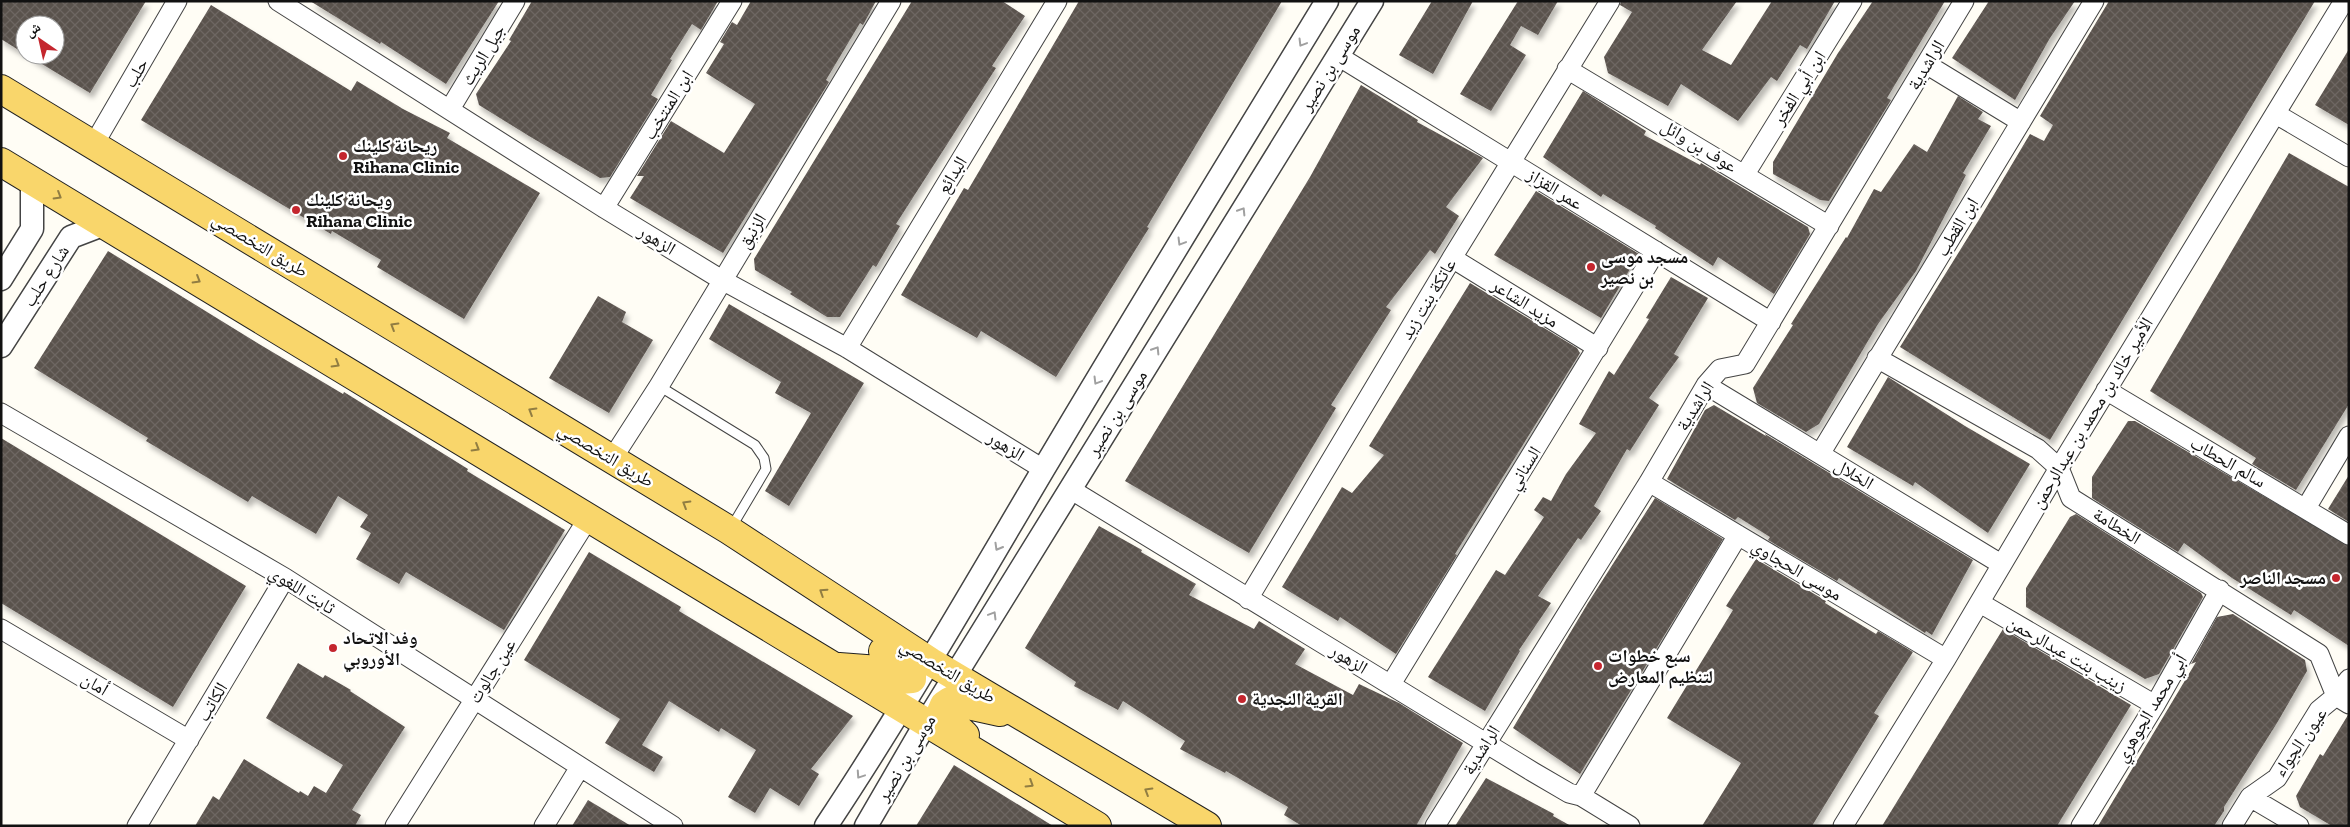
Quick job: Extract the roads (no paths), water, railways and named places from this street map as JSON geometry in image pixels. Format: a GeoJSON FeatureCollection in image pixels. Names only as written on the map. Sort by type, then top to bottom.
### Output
{"type":"FeatureCollection","features":[{"type":"Feature","properties":{"kind":"main road","name":"طريق التخصصي"},"geometry":{"type":"LineString","coordinates":[[1,89],[729,530],[931,662],[1207,826]]}},
{"type":"Feature","properties":{"kind":"main road"},"geometry":{"type":"LineString","coordinates":[[1,162],[902,708],[927,721],[1097,826]]}},
{"type":"Feature","properties":{"kind":"main road"},"geometry":{"type":"LineString","coordinates":[[833,666],[879,670],[907,680],[912,679],[914,676],[910,669],[883,650],[856,613]]}},
{"type":"Feature","properties":{"kind":"main road"},"geometry":{"type":"LineString","coordinates":[[995,763],[942,712],[944,706],[950,701],[1021,716]]}},
{"type":"Feature","properties":{"kind":"street","name":"حلب"},"geometry":{"type":"LineString","coordinates":[[94,144],[178,1]]}},
{"type":"Feature","properties":{"kind":"street","name":"الزهور"},"geometry":{"type":"LineString","coordinates":[[278,1],[302,7],[450,109],[604,208],[722,280],[847,348],[1043,469]]}},
{"type":"Feature","properties":{"kind":"street","name":"جبل الريث"},"geometry":{"type":"LineString","coordinates":[[450,109],[515,1]]}},
{"type":"Feature","properties":{"kind":"street","name":"ابن المنتخب"},"geometry":{"type":"LineString","coordinates":[[604,208],[732,1]]}},
{"type":"Feature","properties":{"kind":"street","name":"الزنبق"},"geometry":{"type":"LineString","coordinates":[[612,459],[659,386],[891,1]]}},
{"type":"Feature","properties":{"kind":"street","name":"البدائع"},"geometry":{"type":"LineString","coordinates":[[847,348],[1057,1]]}},
{"type":"Feature","properties":{"kind":"street"},"geometry":{"type":"LineString","coordinates":[[826,826],[878,748],[931,662],[1043,469],[1327,1]]}},
{"type":"Feature","properties":{"kind":"street","name":"موسى بن نصير"},"geometry":{"type":"LineString","coordinates":[[866,826],[927,721],[956,677],[1372,1]]}},
{"type":"Feature","properties":{"kind":"street","name":"عاتكة بنت زيد"},"geometry":{"type":"LineString","coordinates":[[1248,599],[1567,68],[1610,1]]}},
{"type":"Feature","properties":{"kind":"street","name":"ابن أبي الفخر"},"geometry":{"type":"LineString","coordinates":[[1745,174],[1852,1]]}},
{"type":"Feature","properties":{"kind":"street","name":"الراشدية"},"geometry":{"type":"LineString","coordinates":[[1435,826],[1649,482],[1706,385],[1720,369],[1744,364],[1771,322],[1964,1]]}},
{"type":"Feature","properties":{"kind":"street","name":"ابن القطب"},"geometry":{"type":"LineString","coordinates":[[1820,454],[2094,1]]}},
{"type":"Feature","properties":{"kind":"street","name":"الأمير خالد بن محمد بن عبدالرحمن"},"geometry":{"type":"LineString","coordinates":[[1843,826],[1980,603],[2001,564],[2106,390],[2344,1]]}},
{"type":"Feature","properties":{"kind":"street","name":"عمر القزاز"},"geometry":{"type":"LineString","coordinates":[[1338,56],[1771,322]]}},
{"type":"Feature","properties":{"kind":"street"},"geometry":{"type":"LineString","coordinates":[[1926,64],[2021,122]]}},
{"type":"Feature","properties":{"kind":"street","name":"عوف بن وائل"},"geometry":{"type":"LineString","coordinates":[[1567,68],[1829,226]]}},
{"type":"Feature","properties":{"kind":"street"},"geometry":{"type":"LineString","coordinates":[[2276,114],[2349,157]]}},
{"type":"Feature","properties":{"kind":"street","name":"شارع حلب"},"geometry":{"type":"LineString","coordinates":[[1,280],[32,229],[32,180]]}},
{"type":"Feature","properties":{"kind":"street","name":"شارع حلب"},"geometry":{"type":"LineString","coordinates":[[1,346],[71,237],[105,224]]}},
{"type":"Feature","properties":{"kind":"street","name":"السناني"},"geometry":{"type":"LineString","coordinates":[[1391,684],[1656,251]]}},
{"type":"Feature","properties":{"kind":"street"},"geometry":{"type":"LineString","coordinates":[[1,280],[21,254],[30,253],[35,256],[40,264],[38,278],[30,301]]}},
{"type":"Feature","properties":{"kind":"street","name":"مزيد الشاعر"},"geometry":{"type":"LineString","coordinates":[[1452,258],[1598,348]]}},
{"type":"Feature","properties":{"kind":"street","name":"الخطامة"},"geometry":{"type":"LineString","coordinates":[[1877,358],[2038,450],[2059,468],[2071,498],[2319,654],[2342,700]]}},
{"type":"Feature","properties":{"kind":"street","name":"الخلال"},"geometry":{"type":"LineString","coordinates":[[1706,385],[2001,564]]}},
{"type":"Feature","properties":{"kind":"street","name":"سالم الحطاب"},"geometry":{"type":"LineString","coordinates":[[2106,390],[2349,534]]}},
{"type":"Feature","properties":{"kind":"street","name":"ثابت اللغوي"},"geometry":{"type":"LineString","coordinates":[[1,413],[285,578],[673,826]]}},
{"type":"Feature","properties":{"kind":"street"},"geometry":{"type":"LineString","coordinates":[[2306,508],[2349,436]]}},
{"type":"Feature","properties":{"kind":"street","name":"موسى الحجاوي"},"geometry":{"type":"LineString","coordinates":[[1649,482],[1946,659]]}},
{"type":"Feature","properties":{"kind":"street","name":"الزهور"},"geometry":{"type":"LineString","coordinates":[[1070,489],[1558,787],[1581,796],[1630,826]]}},
{"type":"Feature","properties":{"kind":"street","name":"عين جالوت"},"geometry":{"type":"LineString","coordinates":[[395,826],[589,517]]}},
{"type":"Feature","properties":{"kind":"street"},"geometry":{"type":"LineString","coordinates":[[1581,796],[1738,535]]}},
{"type":"Feature","properties":{"kind":"street","name":"الكاتب"},"geometry":{"type":"LineString","coordinates":[[137,826],[285,578]]}},
{"type":"Feature","properties":{"kind":"street","name":"أبي محمد الجوهري"},"geometry":{"type":"LineString","coordinates":[[2081,826],[2155,705],[2220,590]]}},
{"type":"Feature","properties":{"kind":"street","name":"زينب بنت عبدالرحمن"},"geometry":{"type":"LineString","coordinates":[[1980,603],[2155,705]]}},
{"type":"Feature","properties":{"kind":"street"},"geometry":{"type":"LineString","coordinates":[[953,624],[946,647],[950,651],[962,654],[977,641]]}},
{"type":"Feature","properties":{"kind":"street","name":"أمان"},"geometry":{"type":"LineString","coordinates":[[1,629],[189,740]]}},
{"type":"Feature","properties":{"kind":"street","name":"عيون الجواء"},"geometry":{"type":"LineString","coordinates":[[2232,826],[2250,797],[2277,778],[2319,710],[2342,700],[2349,678]]}},
{"type":"Feature","properties":{"kind":"street"},"geometry":{"type":"LineString","coordinates":[[878,748],[893,729],[898,727],[908,728],[914,735],[906,757]]}},
{"type":"Feature","properties":{"kind":"street"},"geometry":{"type":"LineString","coordinates":[[544,826],[580,766]]}},
{"type":"Feature","properties":{"kind":"street"},"geometry":{"type":"LineString","coordinates":[[2250,797],[2299,826]]}},
{"type":"Feature","properties":{"kind":"lane"},"geometry":{"type":"LineString","coordinates":[[659,386],[755,445],[764,458],[766,469],[729,530]]}},
{"type":"Feature","properties":{"kind":"place","name":"ريحانة كلينك Rihana Clinic"},"geometry":{"type":"Point","coordinates":[343,156]}},
{"type":"Feature","properties":{"kind":"place","name":"ويحانة كلينك Rihana Clinic"},"geometry":{"type":"Point","coordinates":[296,210]}},
{"type":"Feature","properties":{"kind":"place","name":"مسجد موسى بن نصير"},"geometry":{"type":"Point","coordinates":[1591,267]}},
{"type":"Feature","properties":{"kind":"place","name":"مسجد الناصر"},"geometry":{"type":"Point","coordinates":[2336,578]}},
{"type":"Feature","properties":{"kind":"place","name":"وفد الاتحاد الأوروبي"},"geometry":{"type":"Point","coordinates":[333,648]}},
{"type":"Feature","properties":{"kind":"place","name":"سبع خطوات لتنظيم المعارض"},"geometry":{"type":"Point","coordinates":[1598,666]}},
{"type":"Feature","properties":{"kind":"place","name":"القرية النجدية"},"geometry":{"type":"Point","coordinates":[1242,699]}}]}
